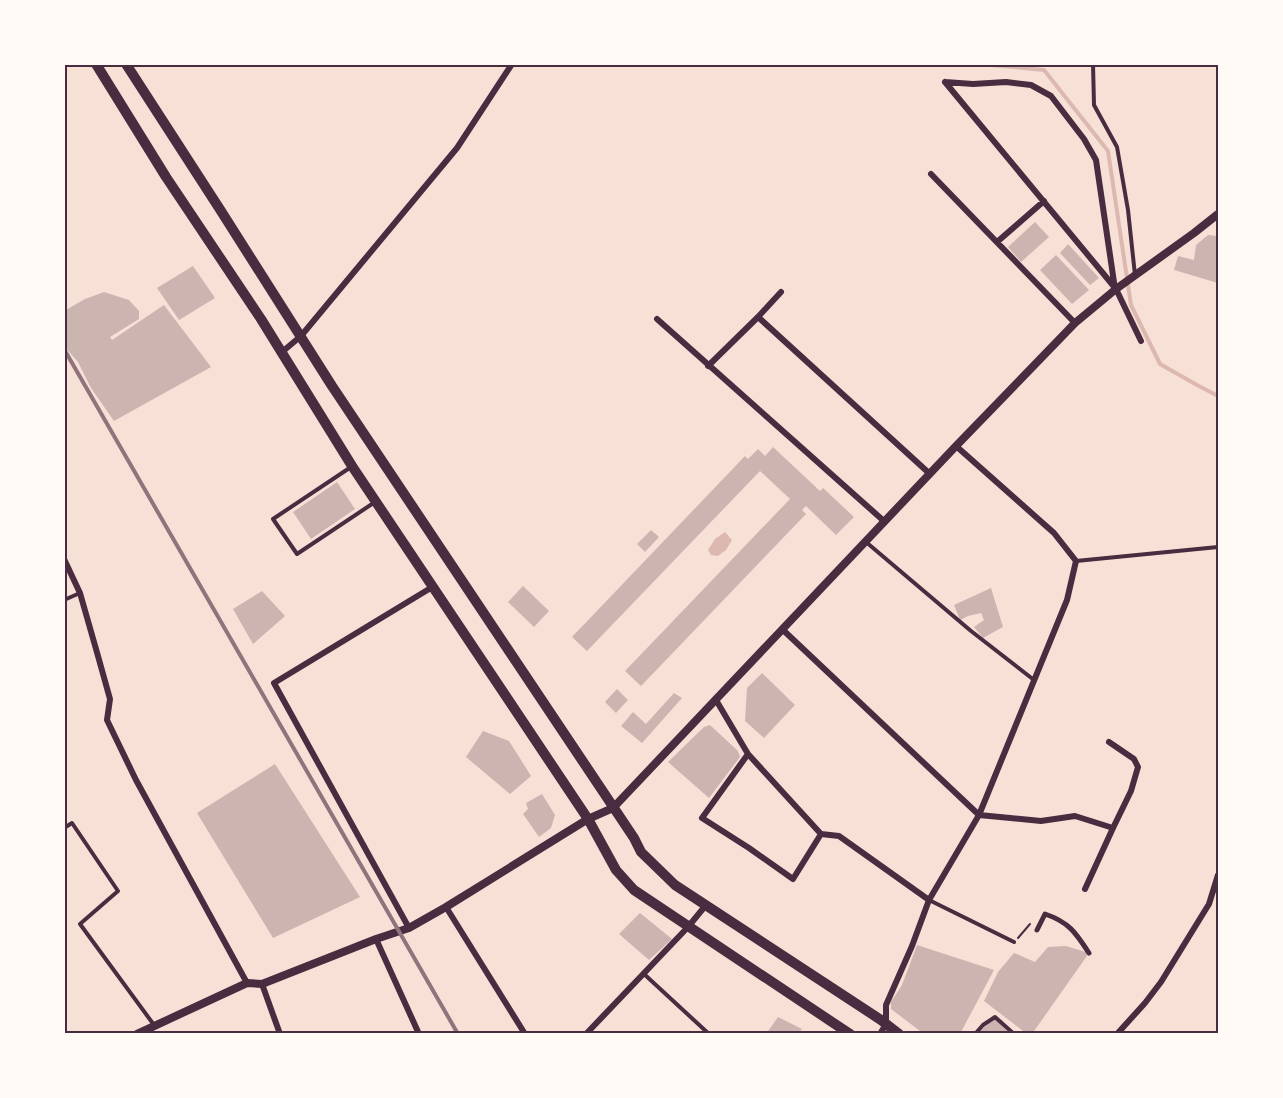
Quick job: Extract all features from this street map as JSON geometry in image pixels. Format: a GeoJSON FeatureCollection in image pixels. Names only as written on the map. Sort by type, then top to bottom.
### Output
{"type":"FeatureCollection","features":[{"type":"Feature","properties":{"kind":"main road"},"geometry":{"type":"LineString","coordinates":[[96,64],[166,177],[282,352],[352,466],[588,819],[616,870],[634,891],[850,1034]]}},
{"type":"Feature","properties":{"kind":"main road"},"geometry":{"type":"LineString","coordinates":[[126,64],[332,386],[634,838],[641,852],[675,885],[883,1029],[899,1034]]}},
{"type":"Feature","properties":{"kind":"street"},"geometry":{"type":"LineString","coordinates":[[282,352],[301,336],[457,148],[512,64]]}},
{"type":"Feature","properties":{"kind":"street"},"geometry":{"type":"LineString","coordinates":[[1118,288],[945,82],[973,84],[1006,82],[1031,85],[1051,96],[1084,139],[1096,160],[1118,288],[1142,342]]}},
{"type":"Feature","properties":{"kind":"street"},"geometry":{"type":"LineString","coordinates":[[931,174],[1075,323]]}},
{"type":"Feature","properties":{"kind":"street"},"geometry":{"type":"LineString","coordinates":[[997,242],[1044,201]]}},
{"type":"Feature","properties":{"kind":"street"},"geometry":{"type":"LineString","coordinates":[[137,1034],[247,983],[262,984],[409,928],[588,819],[613,808],[1075,323],[1218,214]]}},
{"type":"Feature","properties":{"kind":"street"},"geometry":{"type":"LineString","coordinates":[[708,366],[781,292]]}},
{"type":"Feature","properties":{"kind":"street"},"geometry":{"type":"LineString","coordinates":[[758,317],[930,474]]}},
{"type":"Feature","properties":{"kind":"street"},"geometry":{"type":"LineString","coordinates":[[657,319],[885,522]]}},
{"type":"Feature","properties":{"kind":"street"},"geometry":{"type":"LineString","coordinates":[[883,1029],[886,1005],[929,900],[980,815],[1067,600],[1076,561],[1054,533],[956,446]]}},
{"type":"Feature","properties":{"kind":"street"},"geometry":{"type":"LineString","coordinates":[[64,559],[80,592],[110,699],[107,720],[136,780],[247,983]]}},
{"type":"Feature","properties":{"kind":"street"},"geometry":{"type":"LineString","coordinates":[[409,928],[274,683],[434,586]]}},
{"type":"Feature","properties":{"kind":"street"},"geometry":{"type":"LineString","coordinates":[[782,629],[980,815],[1041,821],[1075,816],[1113,828]]}},
{"type":"Feature","properties":{"kind":"street"},"geometry":{"type":"LineString","coordinates":[[716,700],[748,754],[821,834],[838,836],[929,900]]}},
{"type":"Feature","properties":{"kind":"street"},"geometry":{"type":"LineString","coordinates":[[1085,889],[1131,791],[1138,767],[1134,759],[1108,742]]}},
{"type":"Feature","properties":{"kind":"street"},"geometry":{"type":"LineString","coordinates":[[748,754],[702,818],[750,848],[793,879],[821,834]]}},
{"type":"Feature","properties":{"kind":"street"},"geometry":{"type":"LineString","coordinates":[[1117,1034],[1161,982],[1209,904],[1218,876]]}},
{"type":"Feature","properties":{"kind":"street"},"geometry":{"type":"LineString","coordinates":[[586,1034],[688,927],[706,905]]}},
{"type":"Feature","properties":{"kind":"street"},"geometry":{"type":"LineString","coordinates":[[446,907],[525,1034]]}},
{"type":"Feature","properties":{"kind":"street"},"geometry":{"type":"LineString","coordinates":[[1037,930],[1046,914],[1058,918],[1076,932],[1089,953]]}},
{"type":"Feature","properties":{"kind":"street"},"geometry":{"type":"LineString","coordinates":[[376,939],[419,1034]]}},
{"type":"Feature","properties":{"kind":"street"},"geometry":{"type":"LineString","coordinates":[[262,984],[280,1034]]}},
{"type":"Feature","properties":{"kind":"lane"},"geometry":{"type":"LineString","coordinates":[[1093,64],[1094,105],[1118,147],[1128,210],[1134,276]]}},
{"type":"Feature","properties":{"kind":"lane"},"geometry":{"type":"LineString","coordinates":[[352,466],[273,519],[297,554],[376,501]]}},
{"type":"Feature","properties":{"kind":"lane"},"geometry":{"type":"LineString","coordinates":[[865,542],[970,631],[1034,681]]}},
{"type":"Feature","properties":{"kind":"lane"},"geometry":{"type":"LineString","coordinates":[[1076,561],[1218,547]]}},
{"type":"Feature","properties":{"kind":"lane"},"geometry":{"type":"LineString","coordinates":[[64,600],[80,592]]}},
{"type":"Feature","properties":{"kind":"lane"},"geometry":{"type":"LineString","coordinates":[[64,828],[72,823],[118,891],[80,924],[155,1025]]}},
{"type":"Feature","properties":{"kind":"lane"},"geometry":{"type":"LineString","coordinates":[[929,900],[1014,942]]}},
{"type":"Feature","properties":{"kind":"lane"},"geometry":{"type":"LineString","coordinates":[[644,974],[709,1034]]}},
{"type":"Feature","properties":{"kind":"lane"},"geometry":{"type":"LineString","coordinates":[[975,1034],[995,1017],[1014,1034]]}},
{"type":"Feature","properties":{"kind":"shaded area"},"geometry":{"type":"Polygon","coordinates":[[[725,532],[732,540],[726,550],[718,556],[711,555],[708,550],[715,539],[725,532]]]}},
{"type":"Feature","properties":{"kind":"building"},"geometry":{"type":"Polygon","coordinates":[[[1035,222],[1049,237],[1021,262],[1008,247],[1035,222]]]}},
{"type":"Feature","properties":{"kind":"building"},"geometry":{"type":"Polygon","coordinates":[[[1208,235],[1218,236],[1218,283],[1174,270],[1178,256],[1194,260],[1196,245],[1208,235]]]}},
{"type":"Feature","properties":{"kind":"building"},"geometry":{"type":"Polygon","coordinates":[[[1068,244],[1099,278],[1090,285],[1060,253],[1068,244]]]}},
{"type":"Feature","properties":{"kind":"building"},"geometry":{"type":"Polygon","coordinates":[[[1056,255],[1089,290],[1072,304],[1040,270],[1056,255]]]}},
{"type":"Feature","properties":{"kind":"building"},"geometry":{"type":"Polygon","coordinates":[[[193,266],[215,298],[179,320],[157,288],[193,266]]]}},
{"type":"Feature","properties":{"kind":"building"},"geometry":{"type":"Polygon","coordinates":[[[104,292],[129,300],[139,311],[139,319],[110,337],[112,340],[164,305],[211,367],[114,421],[91,388],[78,362],[64,346],[64,311],[85,299],[104,292]]]}},
{"type":"Feature","properties":{"kind":"building"},"geometry":{"type":"Polygon","coordinates":[[[773,447],[820,491],[823,488],[854,517],[836,535],[806,506],[802,510],[806,514],[641,686],[625,671],[790,499],[760,471],[587,651],[572,637],[745,456],[748,459],[758,449],[765,456],[773,447]]]}},
{"type":"Feature","properties":{"kind":"building"},"geometry":{"type":"Polygon","coordinates":[[[337,482],[355,509],[311,539],[293,512],[337,482]]]}},
{"type":"Feature","properties":{"kind":"building"},"geometry":{"type":"Polygon","coordinates":[[[651,530],[659,537],[645,552],[637,544],[651,530]]]}},
{"type":"Feature","properties":{"kind":"building"},"geometry":{"type":"Polygon","coordinates":[[[523,586],[549,611],[534,627],[508,602],[523,586]]]}},
{"type":"Feature","properties":{"kind":"building"},"geometry":{"type":"Polygon","coordinates":[[[991,588],[1003,627],[983,638],[974,627],[984,620],[981,613],[960,620],[954,605],[991,588]]]}},
{"type":"Feature","properties":{"kind":"building"},"geometry":{"type":"Polygon","coordinates":[[[262,591],[285,616],[253,644],[233,609],[262,591]]]}},
{"type":"Feature","properties":{"kind":"building"},"geometry":{"type":"Polygon","coordinates":[[[762,673],[795,705],[764,738],[745,721],[747,688],[762,673]]]}},
{"type":"Feature","properties":{"kind":"building"},"geometry":{"type":"Polygon","coordinates":[[[617,689],[628,700],[616,713],[605,702],[617,689]]]}},
{"type":"Feature","properties":{"kind":"building"},"geometry":{"type":"Polygon","coordinates":[[[674,693],[682,698],[642,743],[621,726],[633,712],[646,724],[674,693]]]}},
{"type":"Feature","properties":{"kind":"building"},"geometry":{"type":"Polygon","coordinates":[[[710,725],[738,751],[740,757],[709,798],[668,762],[704,727],[710,725]]]}},
{"type":"Feature","properties":{"kind":"building"},"geometry":{"type":"Polygon","coordinates":[[[483,731],[509,741],[531,776],[510,794],[466,757],[483,731]]]}},
{"type":"Feature","properties":{"kind":"building"},"geometry":{"type":"Polygon","coordinates":[[[275,764],[360,897],[273,938],[197,813],[275,764]]]}},
{"type":"Feature","properties":{"kind":"building"},"geometry":{"type":"Polygon","coordinates":[[[542,794],[555,815],[551,828],[539,837],[523,814],[528,809],[526,803],[542,794]]]}},
{"type":"Feature","properties":{"kind":"building"},"geometry":{"type":"Polygon","coordinates":[[[640,913],[672,939],[649,960],[619,934],[640,913]]]}},
{"type":"Feature","properties":{"kind":"building"},"geometry":{"type":"Polygon","coordinates":[[[917,945],[994,970],[960,1034],[924,1034],[891,1009],[891,1002],[902,985],[917,945]]]}},
{"type":"Feature","properties":{"kind":"building"},"geometry":{"type":"Polygon","coordinates":[[[1066,946],[1089,953],[1032,1034],[1027,1034],[984,1001],[998,972],[1014,953],[1035,962],[1048,947],[1066,946]]]}},
{"type":"Feature","properties":{"kind":"building"},"geometry":{"type":"Polygon","coordinates":[[[778,1017],[802,1029],[798,1034],[766,1034],[778,1017]]]}},
{"type":"Feature","properties":{"kind":"building"},"geometry":{"type":"Polygon","coordinates":[[[995,1019],[1010,1034],[977,1034],[983,1028],[995,1019]]]}},
{"type":"Feature","properties":{"kind":"waterway"},"geometry":{"type":"LineString","coordinates":[[981,64],[1044,70],[1108,151],[1131,305],[1160,364],[1218,396]]}},
{"type":"Feature","properties":{"kind":"railway"},"geometry":{"type":"LineString","coordinates":[[64,349],[458,1034]]}}]}
